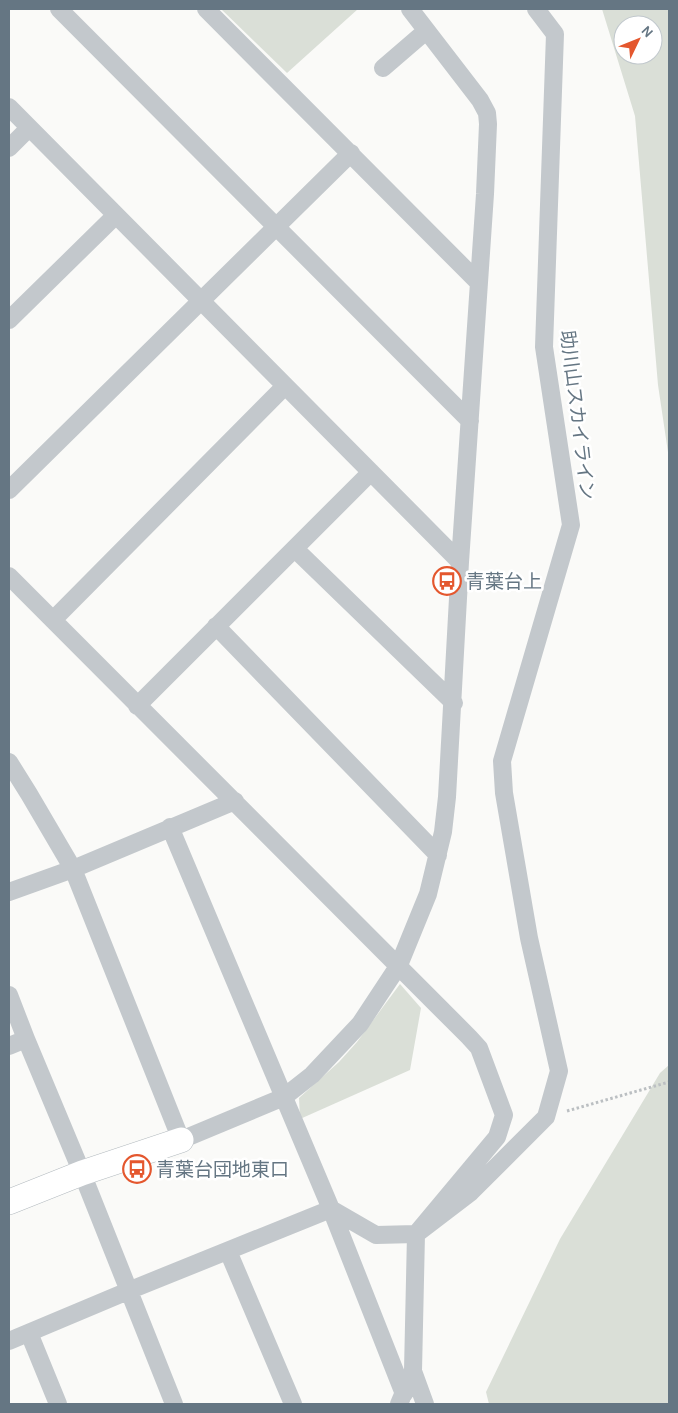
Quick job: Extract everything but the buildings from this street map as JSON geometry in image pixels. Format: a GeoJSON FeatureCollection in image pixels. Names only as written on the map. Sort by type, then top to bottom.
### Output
{"type":"FeatureCollection","features":[{"type":"Feature","properties":{"kind":"street"},"geometry":{"type":"LineString","coordinates":[[58,9],[470,421]]}},
{"type":"Feature","properties":{"kind":"street"},"geometry":{"type":"LineString","coordinates":[[206,9],[479,283]]}},
{"type":"Feature","properties":{"kind":"street"},"geometry":{"type":"LineString","coordinates":[[9,1202],[82,1173],[181,1140],[284,1097],[312,1075],[360,1024],[399,965],[428,894],[438,855],[447,797],[454,703],[460,562],[485,194],[487,113],[480,100],[410,9]]}},
{"type":"Feature","properties":{"kind":"street","name":"助川山スカイライン"},"geometry":{"type":"LineString","coordinates":[[536,9],[555,34],[544,347],[571,525],[502,760],[504,793],[529,938],[558,1072],[546,1117]]}},
{"type":"Feature","properties":{"kind":"street"},"geometry":{"type":"LineString","coordinates":[[383,68],[426,31]]}},
{"type":"Feature","properties":{"kind":"street"},"geometry":{"type":"LineString","coordinates":[[9,108],[460,562]]}},
{"type":"Feature","properties":{"kind":"street"},"geometry":{"type":"LineString","coordinates":[[9,148],[29,128]]}},
{"type":"Feature","properties":{"kind":"street"},"geometry":{"type":"LineString","coordinates":[[9,490],[351,154]]}},
{"type":"Feature","properties":{"kind":"street"},"geometry":{"type":"LineString","coordinates":[[9,320],[116,215]]}},
{"type":"Feature","properties":{"kind":"street"},"geometry":{"type":"LineString","coordinates":[[53,620],[285,386]]}},
{"type":"Feature","properties":{"kind":"street"},"geometry":{"type":"LineString","coordinates":[[137,706],[371,472]]}},
{"type":"Feature","properties":{"kind":"street"},"geometry":{"type":"LineString","coordinates":[[294,549],[454,703]]}},
{"type":"Feature","properties":{"kind":"street"},"geometry":{"type":"LineString","coordinates":[[9,576],[137,706],[399,965],[479,1048],[504,1115],[497,1137],[416,1234],[413,1371],[402,1399]]}},
{"type":"Feature","properties":{"kind":"street"},"geometry":{"type":"LineString","coordinates":[[216,626],[438,855]]}},
{"type":"Feature","properties":{"kind":"street"},"geometry":{"type":"LineString","coordinates":[[9,762],[73,869],[181,1140]]}},
{"type":"Feature","properties":{"kind":"street"},"geometry":{"type":"LineString","coordinates":[[9,892],[73,869],[234,801]]}},
{"type":"Feature","properties":{"kind":"street"},"geometry":{"type":"LineString","coordinates":[[170,827],[331,1209],[402,1399]]}},
{"type":"Feature","properties":{"kind":"street"},"geometry":{"type":"LineString","coordinates":[[9,995],[174,1404]]}},
{"type":"Feature","properties":{"kind":"street"},"geometry":{"type":"LineString","coordinates":[[9,1046],[26,1039]]}},
{"type":"Feature","properties":{"kind":"street"},"geometry":{"type":"LineString","coordinates":[[331,1209],[376,1235],[416,1234],[471,1192],[546,1117]]}},
{"type":"Feature","properties":{"kind":"street"},"geometry":{"type":"LineString","coordinates":[[9,1341],[128,1290],[331,1209]]}},
{"type":"Feature","properties":{"kind":"street"},"geometry":{"type":"LineString","coordinates":[[228,1251],[293,1404]]}},
{"type":"Feature","properties":{"kind":"street"},"geometry":{"type":"LineString","coordinates":[[29,1333],[58,1404]]}},
{"type":"Feature","properties":{"kind":"street"},"geometry":{"type":"LineString","coordinates":[[413,1371],[425,1404]]}},
{"type":"Feature","properties":{"kind":"path"},"geometry":{"type":"LineString","coordinates":[[546,1117],[669,1082]]}},
{"type":"Feature","properties":{"kind":"shaded area"},"geometry":{"type":"Polygon","coordinates":[[[221,9],[358,9],[287,73],[221,9]]]}},
{"type":"Feature","properties":{"kind":"shaded area"},"geometry":{"type":"Polygon","coordinates":[[[602,9],[669,9],[669,459],[658,385],[635,116],[619,65],[663,65],[663,15],[613,15],[613,45],[602,9]]]}},
{"type":"Feature","properties":{"kind":"shaded area"},"geometry":{"type":"Polygon","coordinates":[[[400,984],[421,1008],[410,1070],[300,1119],[299,1098],[339,1062],[357,1042],[400,984]]]}},
{"type":"Feature","properties":{"kind":"shaded area"},"geometry":{"type":"Polygon","coordinates":[[[669,1065],[669,1404],[489,1404],[486,1392],[560,1239],[660,1073],[669,1065]]]}},
{"type":"Feature","properties":{"kind":"place","name":"青葉台上"},"geometry":{"type":"Point","coordinates":[447,581]}},
{"type":"Feature","properties":{"kind":"place","name":"青葉台団地東口"},"geometry":{"type":"Point","coordinates":[137,1169]}}]}
